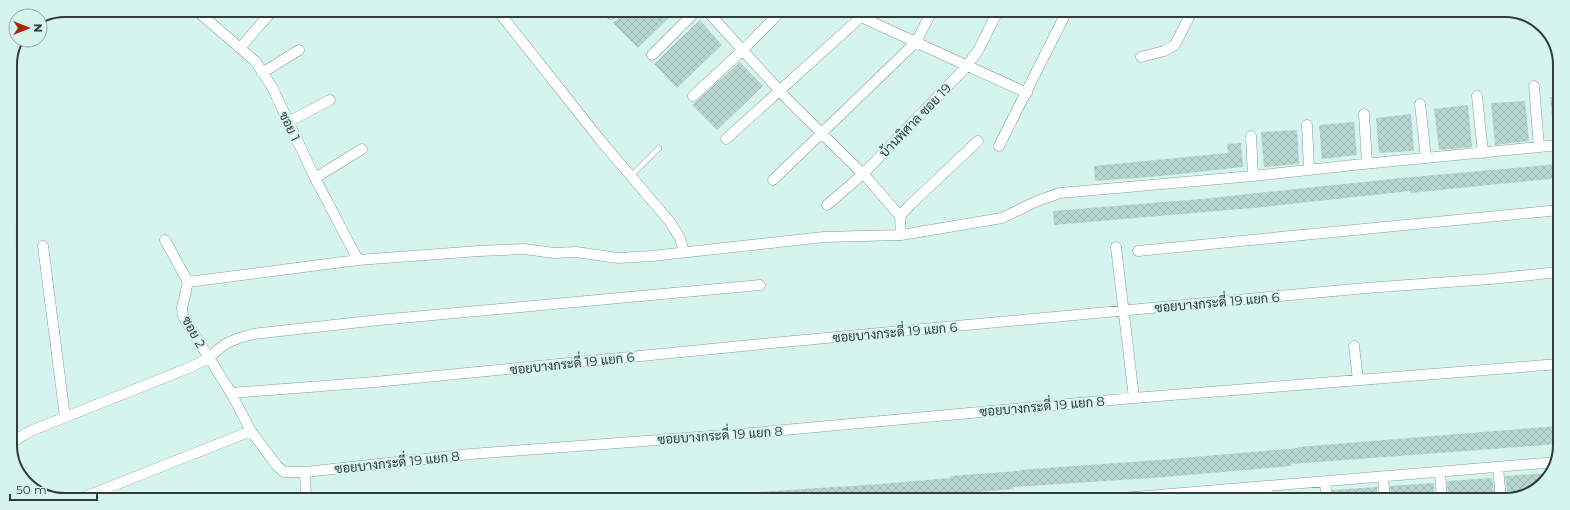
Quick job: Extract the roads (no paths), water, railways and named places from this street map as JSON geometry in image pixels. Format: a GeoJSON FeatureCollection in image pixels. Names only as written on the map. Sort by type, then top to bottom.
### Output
{"type":"FeatureCollection","features":[{"type":"Feature","properties":{"kind":"street","name":"ซอย 1"},"geometry":{"type":"LineString","coordinates":[[204,17],[255,62],[272,87],[315,178],[358,260]]}},
{"type":"Feature","properties":{"kind":"street"},"geometry":{"type":"LineString","coordinates":[[240,48],[267,17]]}},
{"type":"Feature","properties":{"kind":"street"},"geometry":{"type":"LineString","coordinates":[[503,17],[670,222],[680,238],[684,252]]}},
{"type":"Feature","properties":{"kind":"street"},"geometry":{"type":"LineString","coordinates":[[652,55],[690,17]]}},
{"type":"Feature","properties":{"kind":"street"},"geometry":{"type":"LineString","coordinates":[[713,17],[820,134],[865,177],[900,216],[901,235]]}},
{"type":"Feature","properties":{"kind":"street"},"geometry":{"type":"LineString","coordinates":[[693,96],[743,50],[775,17]]}},
{"type":"Feature","properties":{"kind":"street"},"geometry":{"type":"LineString","coordinates":[[726,139],[859,17]]}},
{"type":"Feature","properties":{"kind":"street"},"geometry":{"type":"LineString","coordinates":[[868,17],[916,42],[1027,93]]}},
{"type":"Feature","properties":{"kind":"street"},"geometry":{"type":"LineString","coordinates":[[773,180],[916,42],[929,17]]}},
{"type":"Feature","properties":{"kind":"street","name":"บ้านพิศาล ซอย 19"},"geometry":{"type":"LineString","coordinates":[[826,205],[865,177],[967,66],[979,49],[995,17]]}},
{"type":"Feature","properties":{"kind":"street"},"geometry":{"type":"LineString","coordinates":[[999,146],[1064,17]]}},
{"type":"Feature","properties":{"kind":"street"},"geometry":{"type":"LineString","coordinates":[[1141,57],[1164,51],[1175,45],[1189,17]]}},
{"type":"Feature","properties":{"kind":"street"},"geometry":{"type":"LineString","coordinates":[[262,73],[299,50]]}},
{"type":"Feature","properties":{"kind":"street"},"geometry":{"type":"LineString","coordinates":[[1534,86],[1539,147]]}},
{"type":"Feature","properties":{"kind":"street"},"geometry":{"type":"LineString","coordinates":[[1477,96],[1483,153]]}},
{"type":"Feature","properties":{"kind":"street"},"geometry":{"type":"LineString","coordinates":[[288,122],[330,100]]}},
{"type":"Feature","properties":{"kind":"street"},"geometry":{"type":"LineString","coordinates":[[1420,104],[1426,158]]}},
{"type":"Feature","properties":{"kind":"street"},"geometry":{"type":"LineString","coordinates":[[1364,114],[1367,163]]}},
{"type":"Feature","properties":{"kind":"street"},"geometry":{"type":"LineString","coordinates":[[1307,125],[1310,170]]}},
{"type":"Feature","properties":{"kind":"street"},"geometry":{"type":"LineString","coordinates":[[1251,136],[1253,176]]}},
{"type":"Feature","properties":{"kind":"street"},"geometry":{"type":"LineString","coordinates":[[900,216],[978,141]]}},
{"type":"Feature","properties":{"kind":"street"},"geometry":{"type":"LineString","coordinates":[[165,240],[188,282],[358,260],[524,248],[554,253],[576,252],[618,258],[652,256],[757,246],[824,237],[901,235],[1002,218],[1037,201],[1060,193],[1253,176],[1367,163],[1553,146]]}},
{"type":"Feature","properties":{"kind":"street"},"geometry":{"type":"LineString","coordinates":[[315,178],[362,149]]}},
{"type":"Feature","properties":{"kind":"street"},"geometry":{"type":"LineString","coordinates":[[1138,251],[1553,211]]}},
{"type":"Feature","properties":{"kind":"street"},"geometry":{"type":"LineString","coordinates":[[42,246],[65,417]]}},
{"type":"Feature","properties":{"kind":"street"},"geometry":{"type":"LineString","coordinates":[[1116,247],[1134,398],[1553,364]]}},
{"type":"Feature","properties":{"kind":"street","name":"ซอยบางกระดี่ 19 แยก 6"},"geometry":{"type":"LineString","coordinates":[[230,393],[383,381],[1366,288],[1491,279],[1553,273]]}},
{"type":"Feature","properties":{"kind":"street","name":"ซอย 2"},"geometry":{"type":"LineString","coordinates":[[188,282],[182,308],[183,316],[230,393],[251,431]]}},
{"type":"Feature","properties":{"kind":"street"},"geometry":{"type":"LineString","coordinates":[[17,439],[34,430],[65,417],[190,367],[208,358],[225,344],[239,338],[270,332],[379,320],[760,285]]}},
{"type":"Feature","properties":{"kind":"street"},"geometry":{"type":"LineString","coordinates":[[1354,346],[1358,380]]}},
{"type":"Feature","properties":{"kind":"street","name":"ซอยบางกระดี่ 19 แยก 8"},"geometry":{"type":"LineString","coordinates":[[251,431],[281,470],[284,472],[306,472],[471,454],[752,433],[1134,398]]}},
{"type":"Feature","properties":{"kind":"street"},"geometry":{"type":"LineString","coordinates":[[95,493],[251,431]]}},
{"type":"Feature","properties":{"kind":"street"},"geometry":{"type":"LineString","coordinates":[[1229,493],[1267,487],[1549,463]]}},
{"type":"Feature","properties":{"kind":"street"},"geometry":{"type":"LineString","coordinates":[[1498,467],[1500,493]]}},
{"type":"Feature","properties":{"kind":"street"},"geometry":{"type":"LineString","coordinates":[[306,472],[306,493]]}},
{"type":"Feature","properties":{"kind":"street"},"geometry":{"type":"LineString","coordinates":[[1440,472],[1442,493]]}},
{"type":"Feature","properties":{"kind":"street"},"geometry":{"type":"LineString","coordinates":[[1384,477],[1385,493]]}},
{"type":"Feature","properties":{"kind":"street"},"geometry":{"type":"LineString","coordinates":[[1325,482],[1326,493]]}},
{"type":"Feature","properties":{"kind":"street"},"geometry":{"type":"LineString","coordinates":[[1267,487],[1267,493]]}},
{"type":"Feature","properties":{"kind":"lane"},"geometry":{"type":"LineString","coordinates":[[631,176],[659,148]]}}]}
